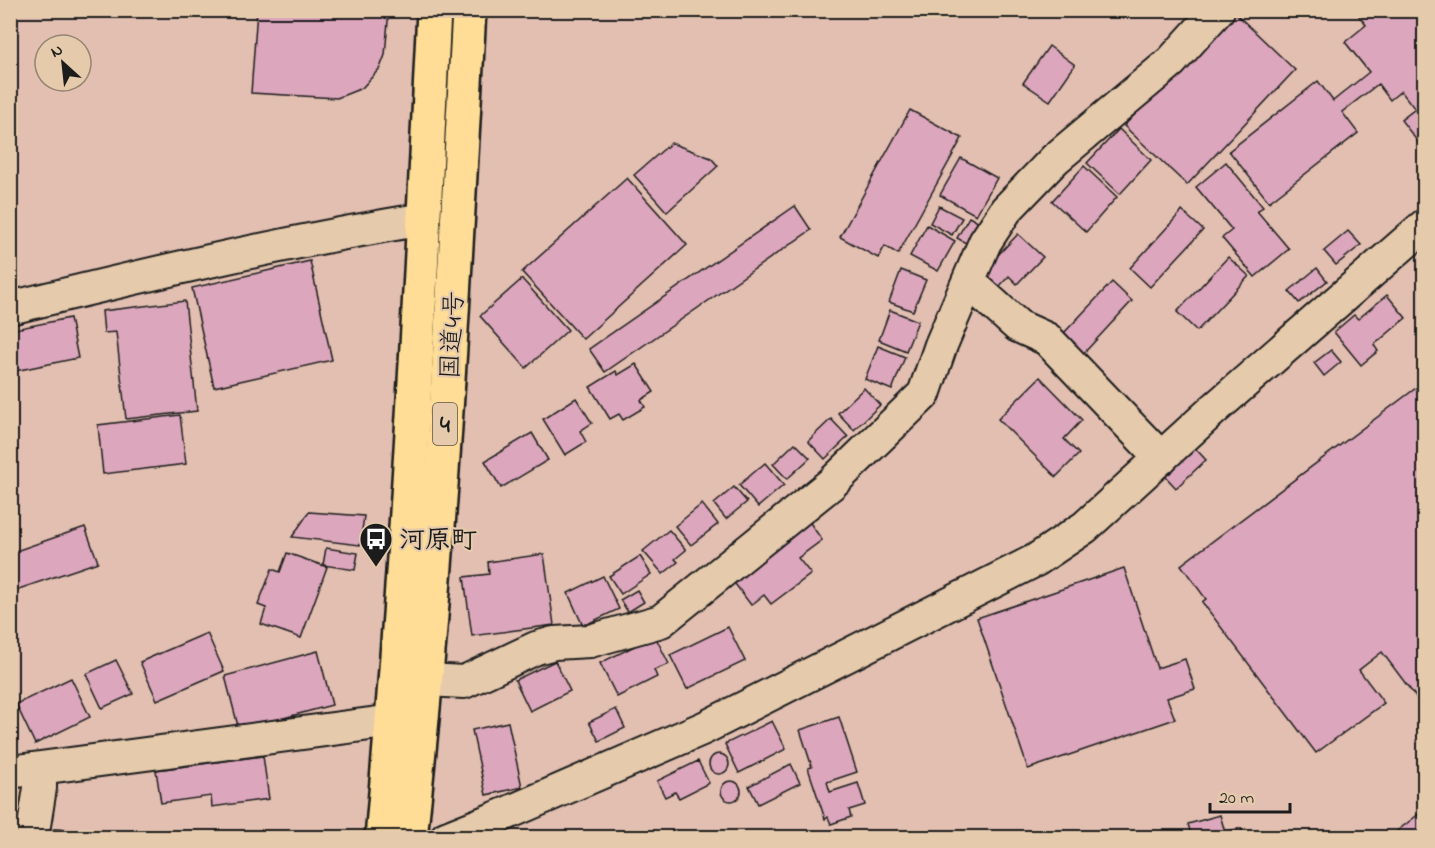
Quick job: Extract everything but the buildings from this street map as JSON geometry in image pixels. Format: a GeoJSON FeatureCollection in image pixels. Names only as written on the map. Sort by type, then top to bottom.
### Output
{"type":"FeatureCollection","features":[{"type":"Feature","properties":{"kind":"highway","name":"国道4号"},"geometry":{"type":"LineString","coordinates":[[382,837],[393,721],[424,219],[434,10]]}},
{"type":"Feature","properties":{"kind":"highway","name":"国道4号"},"geometry":{"type":"LineString","coordinates":[[410,837],[427,680],[469,10]]}},
{"type":"Feature","properties":{"kind":"street"},"geometry":{"type":"LineString","coordinates":[[427,680],[464,682],[536,648],[555,643],[590,641],[661,621],[831,484],[924,394],[940,345],[985,242],[1012,203],[1055,159],[1171,62],[1218,10]]}},
{"type":"Feature","properties":{"kind":"street"},"geometry":{"type":"LineString","coordinates":[[10,308],[170,268],[327,235],[424,219]]}},
{"type":"Feature","properties":{"kind":"street"},"geometry":{"type":"LineString","coordinates":[[446,837],[496,818],[704,728],[1036,560],[1085,527],[1425,226]]}},
{"type":"Feature","properties":{"kind":"street"},"geometry":{"type":"LineString","coordinates":[[969,282],[1018,326],[1047,339],[1161,458]]}},
{"type":"Feature","properties":{"kind":"street"},"geometry":{"type":"LineString","coordinates":[[25,771],[393,721]]}},
{"type":"Feature","properties":{"kind":"street"},"geometry":{"type":"LineString","coordinates":[[25,771],[40,788],[32,837]]}},
{"type":"Feature","properties":{"kind":"place","name":"河原町"},"geometry":{"type":"Point","coordinates":[376,568]}}]}
